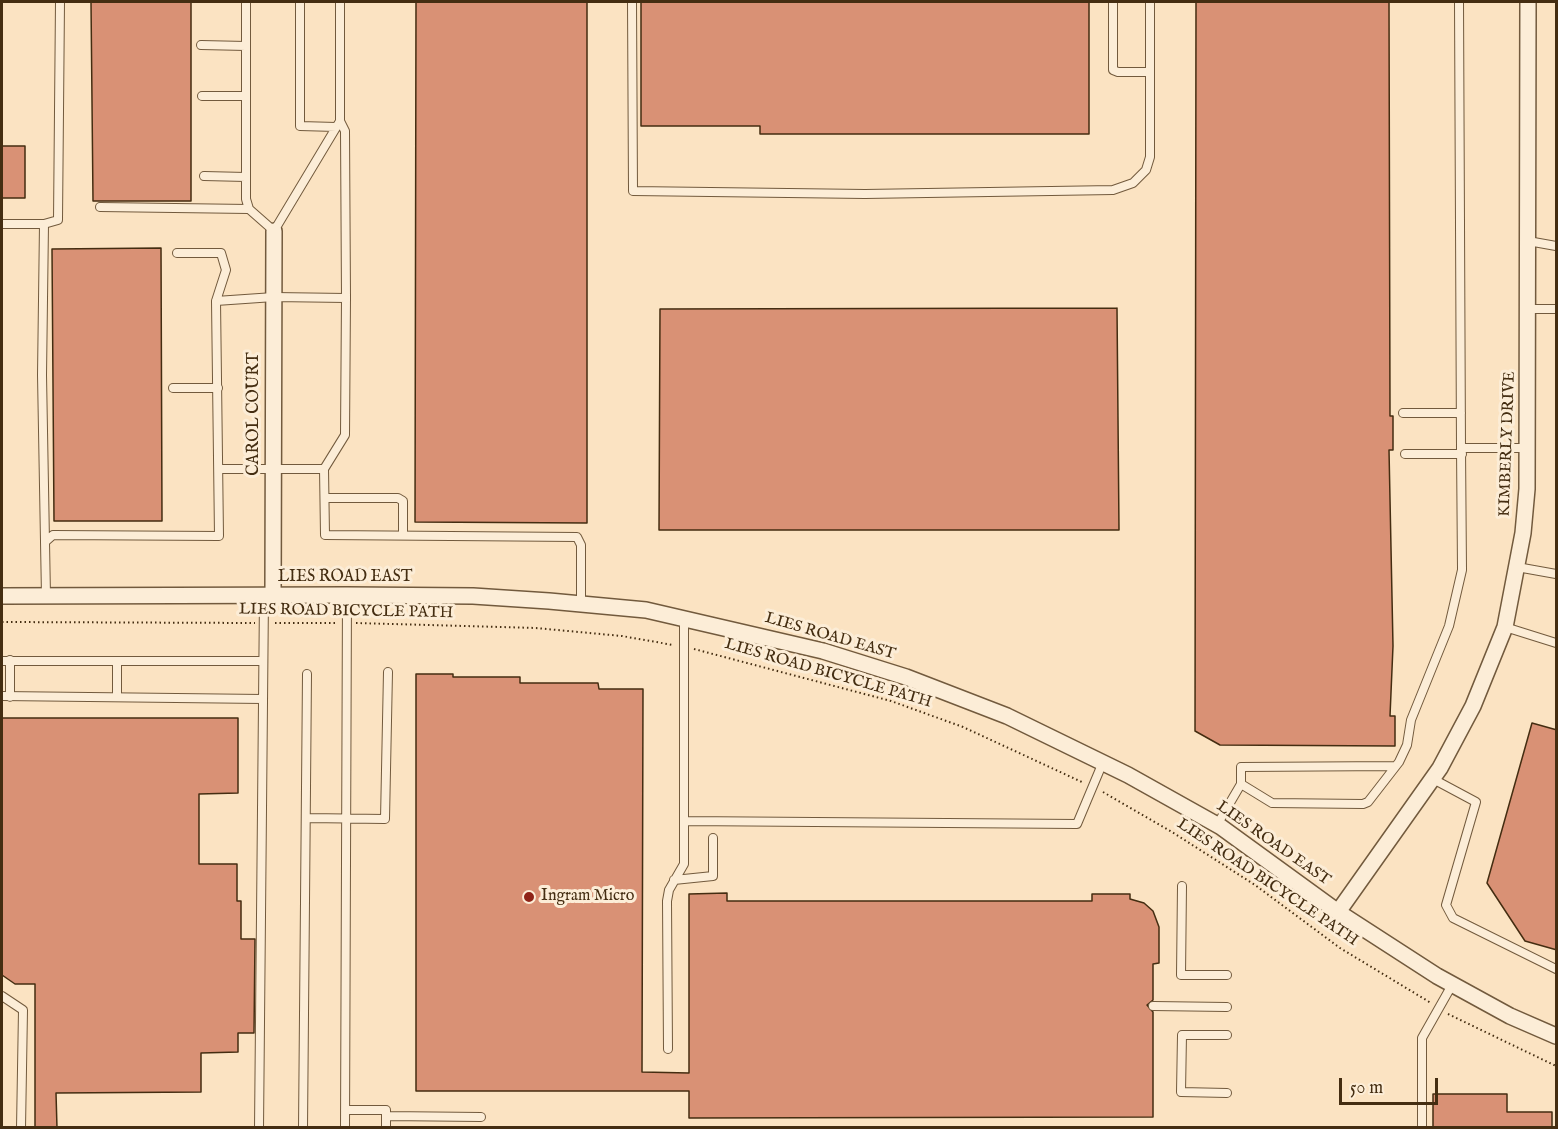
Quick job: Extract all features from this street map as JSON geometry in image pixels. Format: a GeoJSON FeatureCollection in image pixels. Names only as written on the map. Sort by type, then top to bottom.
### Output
{"type":"FeatureCollection","features":[{"type":"Feature","properties":{"kind":"street","name":"KIMBERLY DRIVE"},"geometry":{"type":"LineString","coordinates":[[1338,912],[1433,779],[1473,706],[1505,627],[1517,567],[1527,489],[1528,2]]}},
{"type":"Feature","properties":{"kind":"street","name":"CAROL COURT"},"geometry":{"type":"LineString","coordinates":[[268,596],[273,469],[274,231]]}},
{"type":"Feature","properties":{"kind":"street","name":"LIES ROAD EAST"},"geometry":{"type":"LineString","coordinates":[[2,596],[474,596],[646,610],[823,651],[906,677],[1007,716],[1103,762],[1217,825],[1338,912],[1452,985],[1557,1036]]}},
{"type":"Feature","properties":{"kind":"lane"},"geometry":{"type":"LineString","coordinates":[[2,224],[44,224],[58,220],[60,2]]}},
{"type":"Feature","properties":{"kind":"lane"},"geometry":{"type":"LineString","coordinates":[[246,2],[246,177],[249,209]]}},
{"type":"Feature","properties":{"kind":"lane"},"geometry":{"type":"LineString","coordinates":[[300,2],[300,126],[338,124],[345,131],[345,435],[324,469],[325,535],[576,537],[581,545],[581,604]]}},
{"type":"Feature","properties":{"kind":"lane"},"geometry":{"type":"LineString","coordinates":[[100,207],[249,209],[274,231],[338,124],[340,2]]}},
{"type":"Feature","properties":{"kind":"lane"},"geometry":{"type":"LineString","coordinates":[[632,2],[633,192],[865,194],[1122,189],[1140,177],[1150,157],[1150,2]]}},
{"type":"Feature","properties":{"kind":"lane"},"geometry":{"type":"LineString","coordinates":[[1113,2],[1113,70],[1150,72]]}},
{"type":"Feature","properties":{"kind":"lane"},"geometry":{"type":"LineString","coordinates":[[1241,784],[1272,803],[1363,804],[1368,802],[1395,766],[1407,745],[1411,720],[1449,626],[1462,570],[1459,2]]}},
{"type":"Feature","properties":{"kind":"lane"},"geometry":{"type":"LineString","coordinates":[[201,45],[246,46]]}},
{"type":"Feature","properties":{"kind":"lane"},"geometry":{"type":"LineString","coordinates":[[202,96],[246,96]]}},
{"type":"Feature","properties":{"kind":"lane"},"geometry":{"type":"LineString","coordinates":[[204,176],[246,177]]}},
{"type":"Feature","properties":{"kind":"lane"},"geometry":{"type":"LineString","coordinates":[[44,224],[42,375],[46,596]]}},
{"type":"Feature","properties":{"kind":"lane"},"geometry":{"type":"LineString","coordinates":[[1528,241],[1557,246]]}},
{"type":"Feature","properties":{"kind":"lane"},"geometry":{"type":"LineString","coordinates":[[45,542],[53,535],[219,536],[216,301],[226,270],[221,253],[177,253]]}},
{"type":"Feature","properties":{"kind":"lane"},"geometry":{"type":"LineString","coordinates":[[216,301],[274,297],[346,298]]}},
{"type":"Feature","properties":{"kind":"lane"},"geometry":{"type":"LineString","coordinates":[[1528,309],[1557,309]]}},
{"type":"Feature","properties":{"kind":"lane"},"geometry":{"type":"LineString","coordinates":[[173,388],[218,388]]}},
{"type":"Feature","properties":{"kind":"lane"},"geometry":{"type":"LineString","coordinates":[[1403,413],[1461,413]]}},
{"type":"Feature","properties":{"kind":"lane"},"geometry":{"type":"LineString","coordinates":[[1405,453],[1528,448]]}},
{"type":"Feature","properties":{"kind":"lane"},"geometry":{"type":"LineString","coordinates":[[219,469],[324,469]]}},
{"type":"Feature","properties":{"kind":"lane"},"geometry":{"type":"LineString","coordinates":[[325,498],[398,498],[403,501],[403,535]]}},
{"type":"Feature","properties":{"kind":"lane"},"geometry":{"type":"LineString","coordinates":[[1517,567],[1557,574]]}},
{"type":"Feature","properties":{"kind":"lane"},"geometry":{"type":"LineString","coordinates":[[345,1128],[347,595]]}},
{"type":"Feature","properties":{"kind":"lane"},"geometry":{"type":"LineString","coordinates":[[259,1128],[263,661],[264,623],[268,596]]}},
{"type":"Feature","properties":{"kind":"lane"},"geometry":{"type":"LineString","coordinates":[[668,1048],[667,901],[674,880],[684,864],[684,618]]}},
{"type":"Feature","properties":{"kind":"lane"},"geometry":{"type":"LineString","coordinates":[[1505,627],[1557,643]]}},
{"type":"Feature","properties":{"kind":"lane"},"geometry":{"type":"LineString","coordinates":[[263,661],[6,660],[6,697],[263,699]]}},
{"type":"Feature","properties":{"kind":"lane"},"geometry":{"type":"LineString","coordinates":[[117,661],[117,697]]}},
{"type":"Feature","properties":{"kind":"lane"},"geometry":{"type":"LineString","coordinates":[[307,818],[385,819],[388,672]]}},
{"type":"Feature","properties":{"kind":"lane"},"geometry":{"type":"LineString","coordinates":[[303,1128],[307,674]]}},
{"type":"Feature","properties":{"kind":"lane"},"geometry":{"type":"LineString","coordinates":[[684,820],[1077,824],[1103,762]]}},
{"type":"Feature","properties":{"kind":"lane"},"geometry":{"type":"LineString","coordinates":[[1217,825],[1241,784],[1241,767],[1395,766]]}},
{"type":"Feature","properties":{"kind":"lane"},"geometry":{"type":"LineString","coordinates":[[1433,779],[1476,802],[1446,905],[1453,918],[1557,969]]}},
{"type":"Feature","properties":{"kind":"lane"},"geometry":{"type":"LineString","coordinates":[[674,880],[713,876],[713,838]]}},
{"type":"Feature","properties":{"kind":"lane"},"geometry":{"type":"LineString","coordinates":[[1182,886],[1181,975],[1227,975]]}},
{"type":"Feature","properties":{"kind":"lane"},"geometry":{"type":"LineString","coordinates":[[1422,1128],[1422,1038],[1452,985]]}},
{"type":"Feature","properties":{"kind":"lane"},"geometry":{"type":"LineString","coordinates":[[2,996],[23,1010],[21,1128]]}},
{"type":"Feature","properties":{"kind":"lane"},"geometry":{"type":"LineString","coordinates":[[1153,1006],[1227,1006]]}},
{"type":"Feature","properties":{"kind":"lane"},"geometry":{"type":"LineString","coordinates":[[1227,1035],[1182,1035],[1181,1092],[1227,1093]]}},
{"type":"Feature","properties":{"kind":"lane"},"geometry":{"type":"LineString","coordinates":[[345,1110],[386,1110],[386,1128]]}},
{"type":"Feature","properties":{"kind":"lane"},"geometry":{"type":"LineString","coordinates":[[386,1116],[481,1117]]}},
{"type":"Feature","properties":{"kind":"path","name":"LIES ROAD BICYCLE PATH"},"geometry":{"type":"LineString","coordinates":[[2,622],[347,623],[536,628],[622,636],[684,647],[891,701],[963,727],[1092,787],[1172,832],[1255,885],[1340,948],[1439,1008],[1469,1026],[1557,1066]]}},
{"type":"Feature","properties":{"kind":"building"},"geometry":{"type":"Polygon","coordinates":[[[91,2],[191,2],[191,201],[93,201],[91,2]]]}},
{"type":"Feature","properties":{"kind":"building"},"geometry":{"type":"Polygon","coordinates":[[[416,2],[587,2],[587,523],[415,522],[416,2]]]}},
{"type":"Feature","properties":{"kind":"building"},"geometry":{"type":"Polygon","coordinates":[[[641,2],[1089,2],[1089,134],[760,134],[760,126],[641,126],[641,2]]]}},
{"type":"Feature","properties":{"kind":"building"},"geometry":{"type":"Polygon","coordinates":[[[1196,2],[1389,2],[1390,416],[1393,416],[1393,450],[1389,450],[1393,646],[1390,716],[1395,716],[1395,746],[1220,745],[1195,731],[1196,2]]]}},
{"type":"Feature","properties":{"kind":"building"},"geometry":{"type":"Polygon","coordinates":[[[2,146],[25,146],[25,198],[2,198],[2,146]]]}},
{"type":"Feature","properties":{"kind":"building"},"geometry":{"type":"Polygon","coordinates":[[[161,248],[162,521],[54,521],[52,249],[161,248]]]}},
{"type":"Feature","properties":{"kind":"building"},"geometry":{"type":"Polygon","coordinates":[[[1117,308],[1119,530],[659,530],[660,309],[1117,308]]]}},
{"type":"Feature","properties":{"kind":"building","name":"Ingram Micro"},"geometry":{"type":"Polygon","coordinates":[[[416,674],[453,674],[453,677],[520,677],[520,683],[598,683],[599,689],[643,689],[642,1072],[689,1073],[689,894],[727,893],[727,901],[1092,901],[1092,894],[1130,894],[1130,899],[1144,903],[1153,911],[1159,927],[1159,963],[1153,964],[1153,1000],[1147,1005],[1153,1012],[1153,1117],[689,1118],[689,1091],[416,1091],[416,674]]]}},
{"type":"Feature","properties":{"kind":"building"},"geometry":{"type":"Polygon","coordinates":[[[2,718],[238,718],[238,793],[199,794],[199,864],[237,864],[237,901],[241,901],[241,939],[255,939],[254,1033],[238,1033],[238,1052],[201,1053],[201,1092],[56,1093],[57,1128],[35,1128],[35,984],[15,984],[2,975],[2,718]]]}},
{"type":"Feature","properties":{"kind":"building"},"geometry":{"type":"Polygon","coordinates":[[[1532,723],[1557,730],[1557,950],[1525,941],[1487,883],[1532,723]]]}},
{"type":"Feature","properties":{"kind":"building"},"geometry":{"type":"Polygon","coordinates":[[[1433,1094],[1507,1094],[1507,1112],[1552,1112],[1552,1128],[1433,1128],[1433,1094]]]}},
{"type":"Feature","properties":{"kind":"place","name":"Ingram Micro"},"geometry":{"type":"Point","coordinates":[529,897]}}]}
